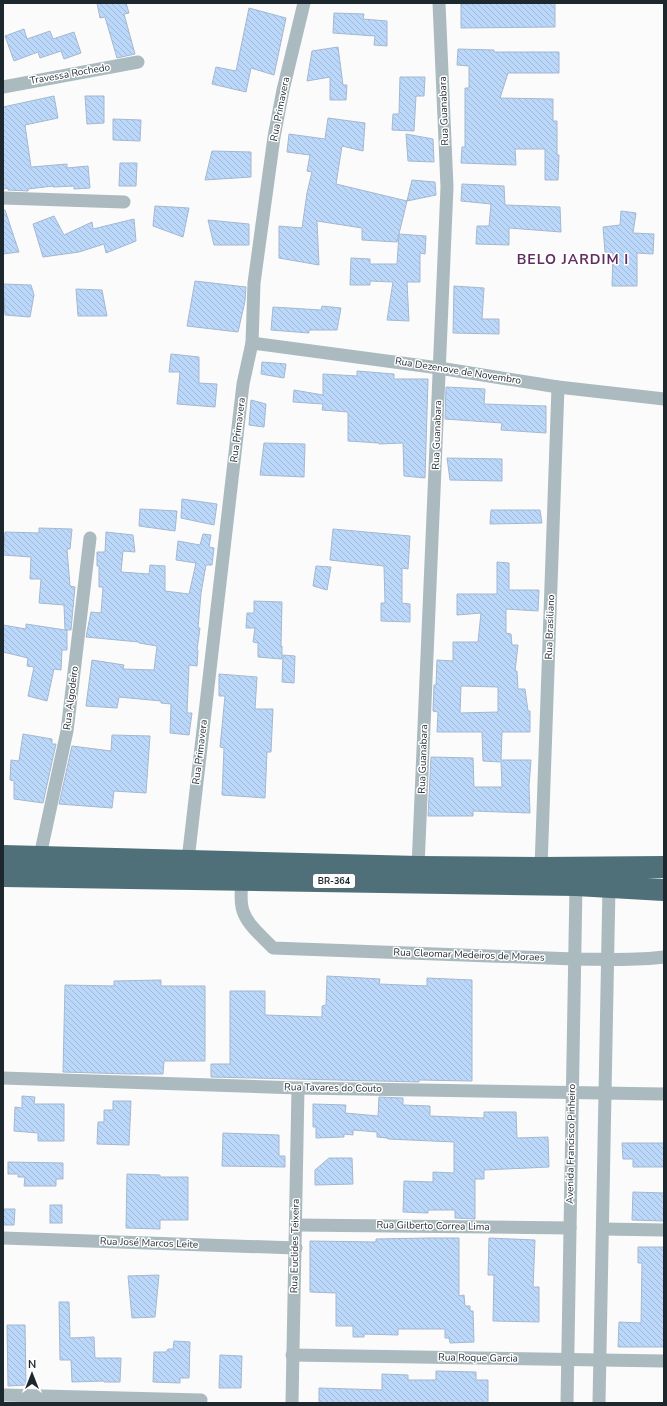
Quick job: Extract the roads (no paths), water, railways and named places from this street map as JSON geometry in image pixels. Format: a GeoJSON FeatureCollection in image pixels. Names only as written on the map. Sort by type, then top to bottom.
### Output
{"type":"FeatureCollection","features":[{"type":"Feature","properties":{"kind":"highway","name":"BR-364"},"geometry":{"type":"LineString","coordinates":[[3,856],[418,867],[541,868],[664,866]]}},
{"type":"Feature","properties":{"kind":"highway","name":"BR-364"},"geometry":{"type":"LineString","coordinates":[[3,876],[576,885],[664,890]]}},
{"type":"Feature","properties":{"kind":"street","name":"Rua Primavera"},"geometry":{"type":"LineString","coordinates":[[188,860],[243,384],[252,343],[254,282],[274,137],[283,90],[304,3]]}},
{"type":"Feature","properties":{"kind":"street","name":"Rua Guanabara"},"geometry":{"type":"LineString","coordinates":[[418,867],[447,187],[439,3]]}},
{"type":"Feature","properties":{"kind":"street","name":"Travessa Rochedo"},"geometry":{"type":"LineString","coordinates":[[3,87],[138,62]]}},
{"type":"Feature","properties":{"kind":"street"},"geometry":{"type":"LineString","coordinates":[[3,198],[124,202]]}},
{"type":"Feature","properties":{"kind":"street","name":"Rua Dezenove de Novembro"},"geometry":{"type":"LineString","coordinates":[[252,343],[440,368],[558,387],[664,399]]}},
{"type":"Feature","properties":{"kind":"street","name":"Rua Brasiliano"},"geometry":{"type":"LineString","coordinates":[[541,868],[558,387]]}},
{"type":"Feature","properties":{"kind":"street","name":"Rua Algodeiro"},"geometry":{"type":"LineString","coordinates":[[40,856],[67,731],[90,538]]}},
{"type":"Feature","properties":{"kind":"street","name":"Rua Cleomar Medeiros de Moraes"},"geometry":{"type":"LineString","coordinates":[[242,880],[241,894],[243,912],[253,928],[274,948],[608,960],[664,957]]}},
{"type":"Feature","properties":{"kind":"street","name":"Avenida Francisco Pinheiro"},"geometry":{"type":"LineString","coordinates":[[567,1403],[576,885]]}},
{"type":"Feature","properties":{"kind":"street"},"geometry":{"type":"LineString","coordinates":[[599,1403],[609,887]]}},
{"type":"Feature","properties":{"kind":"street","name":"Rua Tavares do Couto"},"geometry":{"type":"LineString","coordinates":[[3,1078],[298,1088],[664,1094]]}},
{"type":"Feature","properties":{"kind":"street","name":"Rua Euclides Teixeira"},"geometry":{"type":"LineString","coordinates":[[292,1403],[298,1088]]}},
{"type":"Feature","properties":{"kind":"street","name":"Rua Gilberto Correa Lima"},"geometry":{"type":"LineString","coordinates":[[296,1225],[570,1228]]}},
{"type":"Feature","properties":{"kind":"street"},"geometry":{"type":"LineString","coordinates":[[603,1229],[664,1230]]}},
{"type":"Feature","properties":{"kind":"street","name":"Rua José Marcos Leite"},"geometry":{"type":"LineString","coordinates":[[3,1238],[296,1248]]}},
{"type":"Feature","properties":{"kind":"street","name":"Rua Roque Garcia"},"geometry":{"type":"LineString","coordinates":[[292,1355],[664,1361]]}},
{"type":"Feature","properties":{"kind":"street"},"geometry":{"type":"LineString","coordinates":[[3,1395],[201,1400]]}},
{"type":"Feature","properties":{"kind":"district","name":"BELO JARDIM I"},"geometry":{"type":"Point","coordinates":[573,259]}}]}
